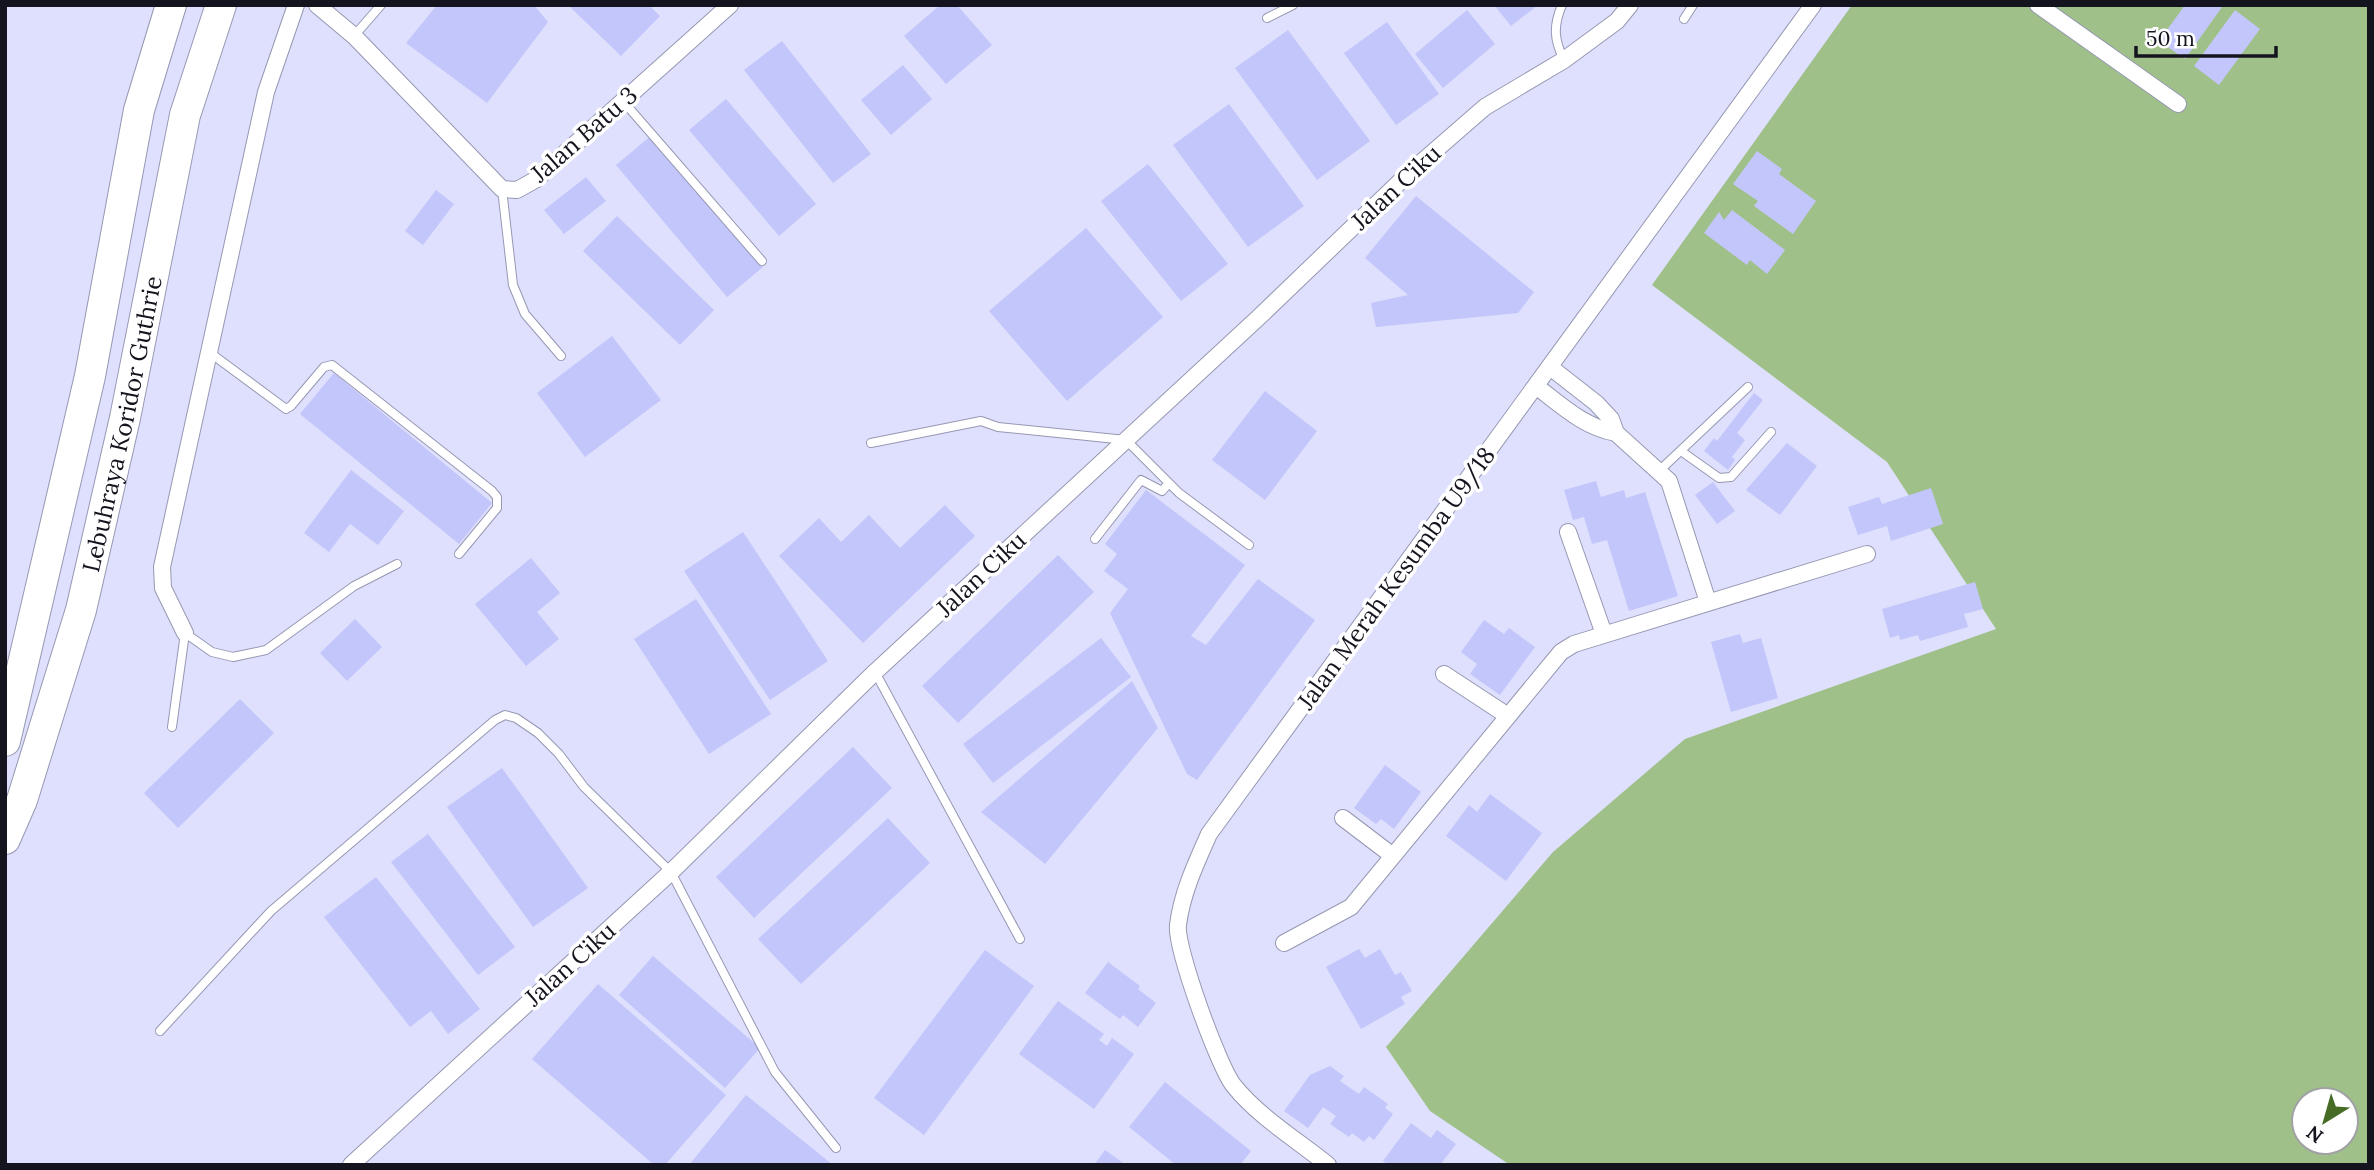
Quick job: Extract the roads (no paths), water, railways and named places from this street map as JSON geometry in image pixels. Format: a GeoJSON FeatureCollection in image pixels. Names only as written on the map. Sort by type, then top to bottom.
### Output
{"type":"FeatureCollection","features":[{"type":"Feature","properties":{"kind":"highway","name":"Lebuhraya Koridor Guthrie"},"geometry":{"type":"LineString","coordinates":[[5,741],[90,376],[139,110],[171,5]]}},
{"type":"Feature","properties":{"kind":"highway","name":"Lebuhraya Koridor Guthrie"},"geometry":{"type":"LineString","coordinates":[[5,839],[22,800],[81,610],[125,418],[186,116],[221,5]]}},
{"type":"Feature","properties":{"kind":"street"},"geometry":{"type":"LineString","coordinates":[[185,633],[163,588],[162,567],[266,92],[296,5]]}},
{"type":"Feature","properties":{"kind":"street","name":"Jalan Batu 3"},"geometry":{"type":"LineString","coordinates":[[317,5],[354,36],[502,189],[517,190],[536,180],[730,5]]}},
{"type":"Feature","properties":{"kind":"street","name":"Jalan Ciku"},"geometry":{"type":"LineString","coordinates":[[351,1165],[671,872],[875,672],[1408,174],[1485,107],[1564,60],[1617,21],[1630,5]]}},
{"type":"Feature","properties":{"kind":"street","name":"Jalan Merah Kesumba U9/18"},"geometry":{"type":"LineString","coordinates":[[1328,1165],[1248,1102],[1225,1072],[1208,1037],[1177,928],[1188,883],[1209,834],[1813,5]]}},
{"type":"Feature","properties":{"kind":"street"},"geometry":{"type":"LineString","coordinates":[[2038,5],[2178,104]]}},
{"type":"Feature","properties":{"kind":"street"},"geometry":{"type":"LineString","coordinates":[[1550,367],[1596,402],[1611,419],[1616,433],[1669,481],[1708,602]]}},
{"type":"Feature","properties":{"kind":"street"},"geometry":{"type":"LineString","coordinates":[[1536,386],[1584,422],[1596,429],[1616,433]]}},
{"type":"Feature","properties":{"kind":"street"},"geometry":{"type":"LineString","coordinates":[[1568,532],[1604,634]]}},
{"type":"Feature","properties":{"kind":"street"},"geometry":{"type":"LineString","coordinates":[[1284,943],[1351,907],[1561,652],[1574,644],[1604,634],[1867,554]]}},
{"type":"Feature","properties":{"kind":"street"},"geometry":{"type":"LineString","coordinates":[[1444,674],[1508,716]]}},
{"type":"Feature","properties":{"kind":"street"},"geometry":{"type":"LineString","coordinates":[[1343,818],[1393,856]]}},
{"type":"Feature","properties":{"kind":"lane"},"geometry":{"type":"LineString","coordinates":[[354,36],[381,5]]}},
{"type":"Feature","properties":{"kind":"lane"},"geometry":{"type":"LineString","coordinates":[[1267,18],[1293,5]]}},
{"type":"Feature","properties":{"kind":"lane"},"geometry":{"type":"LineString","coordinates":[[1562,5],[1555,27],[1555,42],[1564,60]]}},
{"type":"Feature","properties":{"kind":"lane"},"geometry":{"type":"LineString","coordinates":[[1684,19],[1693,5]]}},
{"type":"Feature","properties":{"kind":"lane"},"geometry":{"type":"LineString","coordinates":[[624,101],[762,261]]}},
{"type":"Feature","properties":{"kind":"lane"},"geometry":{"type":"LineString","coordinates":[[502,189],[513,285],[525,314],[561,356]]}},
{"type":"Feature","properties":{"kind":"lane"},"geometry":{"type":"LineString","coordinates":[[209,352],[275,403],[286,408],[291,406],[324,367],[332,365],[492,491],[497,497],[497,508],[458,554]]}},
{"type":"Feature","properties":{"kind":"lane"},"geometry":{"type":"LineString","coordinates":[[1659,471],[1748,387]]}},
{"type":"Feature","properties":{"kind":"lane"},"geometry":{"type":"LineString","coordinates":[[871,443],[981,421],[998,427],[1126,440],[1169,483],[1249,545]]}},
{"type":"Feature","properties":{"kind":"lane"},"geometry":{"type":"LineString","coordinates":[[1681,451],[1718,478],[1731,477],[1771,432]]}},
{"type":"Feature","properties":{"kind":"lane"},"geometry":{"type":"LineString","coordinates":[[1095,539],[1141,480],[1162,491],[1169,483]]}},
{"type":"Feature","properties":{"kind":"lane"},"geometry":{"type":"LineString","coordinates":[[172,727],[185,633],[212,652],[233,657],[266,650],[354,586],[397,564]]}},
{"type":"Feature","properties":{"kind":"lane"},"geometry":{"type":"LineString","coordinates":[[875,672],[1020,939]]}},
{"type":"Feature","properties":{"kind":"lane"},"geometry":{"type":"LineString","coordinates":[[160,1031],[271,911],[486,727],[505,715],[516,718],[538,733],[559,754],[584,788],[671,872],[775,1072],[836,1148]]}}]}
